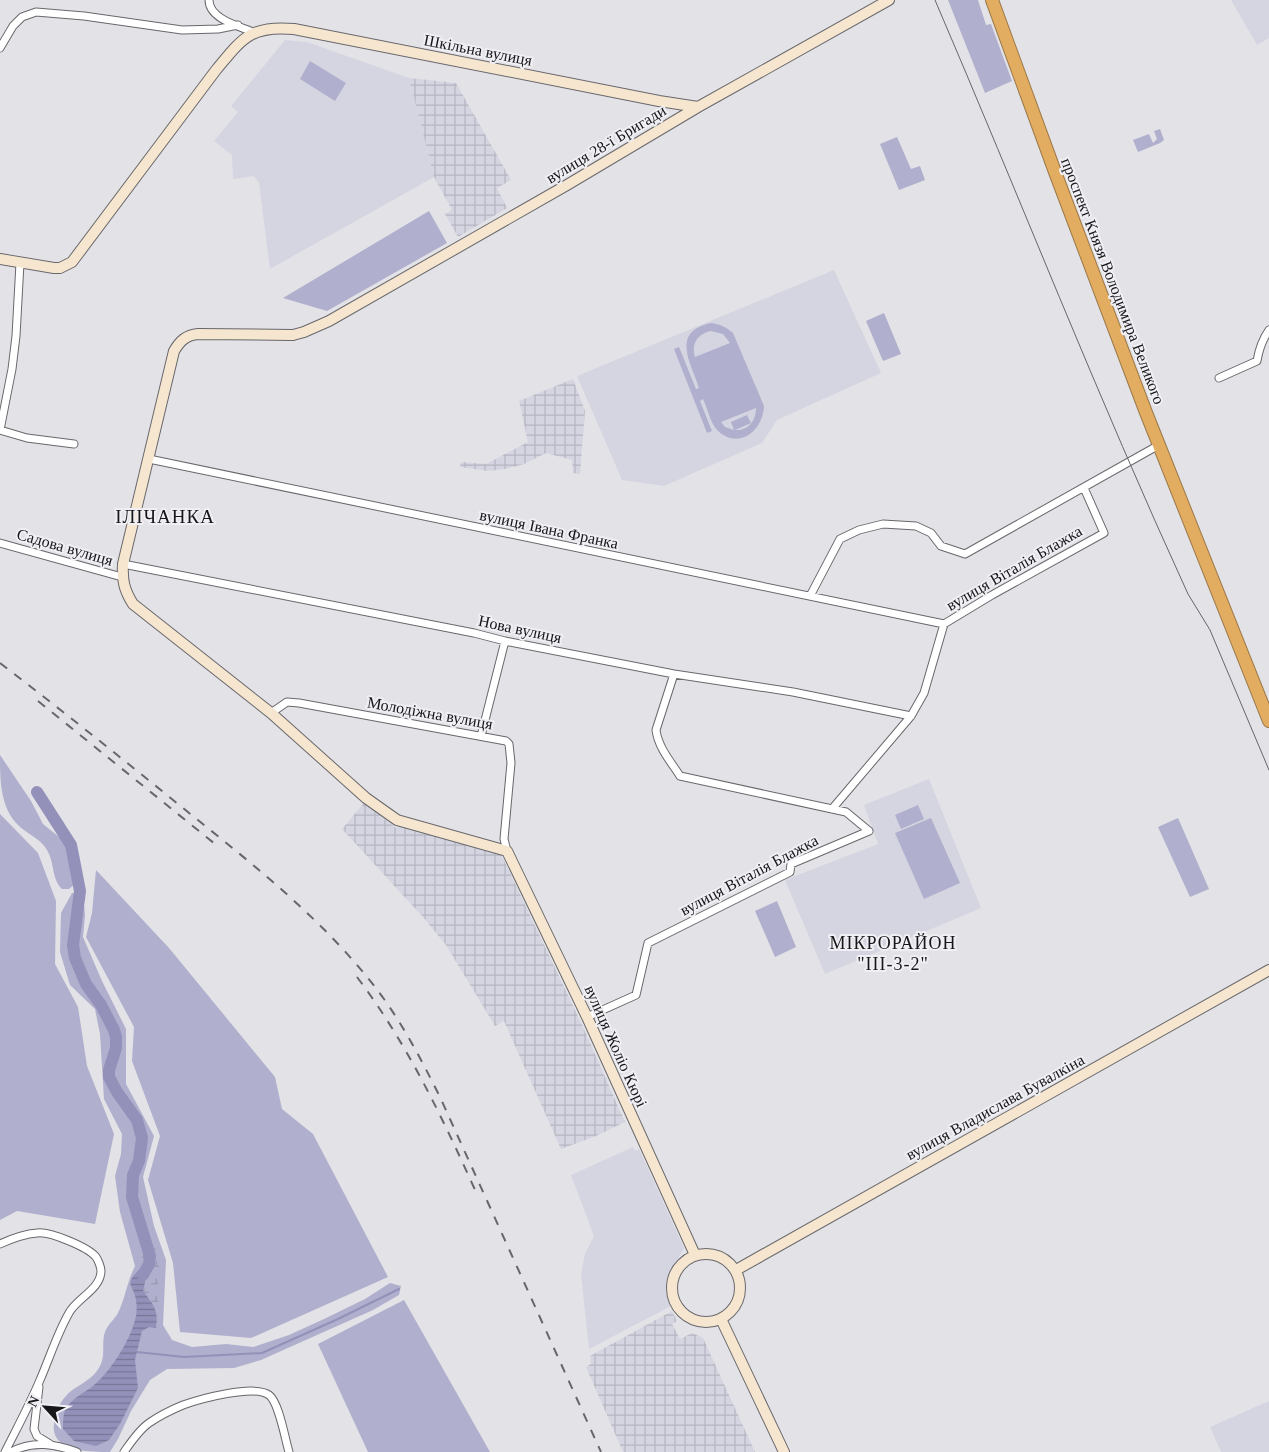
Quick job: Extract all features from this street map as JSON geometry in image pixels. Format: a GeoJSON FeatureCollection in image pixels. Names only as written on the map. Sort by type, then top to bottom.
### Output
{"type":"FeatureCollection","features":[{"type":"Feature","properties":{"kind":"highway","name":"проспект Князя Володимира Великого"},"geometry":{"type":"LineString","coordinates":[[992,0],[1058,182],[1158,445],[1269,721]]}},
{"type":"Feature","properties":{"kind":"street","name":"Шкільна вулиця"},"geometry":{"type":"LineString","coordinates":[[209,0],[211,11],[217,16],[253,32],[264,29],[294,29],[698,107]]}},
{"type":"Feature","properties":{"kind":"street","name":"вулиця 28-ї Бригади"},"geometry":{"type":"LineString","coordinates":[[149,459],[174,352],[184,338],[198,334],[293,335],[304,332],[339,315],[559,190],[698,107],[889,0]]}},
{"type":"Feature","properties":{"kind":"street"},"geometry":{"type":"LineString","coordinates":[[0,48],[13,26],[22,17],[36,12],[84,16],[182,30],[238,26]]}},
{"type":"Feature","properties":{"kind":"street"},"geometry":{"type":"LineString","coordinates":[[0,260],[54,268],[67,266],[72,262],[216,70],[233,49],[253,32]]}},
{"type":"Feature","properties":{"kind":"street"},"geometry":{"type":"LineString","coordinates":[[20,263],[16,336],[12,369],[0,430],[27,438],[74,444]]}},
{"type":"Feature","properties":{"kind":"street"},"geometry":{"type":"LineString","coordinates":[[1219,378],[1257,361],[1258,349],[1269,330]]}},
{"type":"Feature","properties":{"kind":"street"},"geometry":{"type":"LineString","coordinates":[[810,596],[840,539],[860,530],[883,524],[916,526],[931,533],[941,546],[965,554],[1158,445]]}},
{"type":"Feature","properties":{"kind":"street"},"geometry":{"type":"LineString","coordinates":[[149,459],[122,577],[127,595],[133,604],[270,713],[366,798],[397,820],[507,851]]}},
{"type":"Feature","properties":{"kind":"street","name":"вулиця Івана Франка"},"geometry":{"type":"LineString","coordinates":[[149,459],[944,624]]}},
{"type":"Feature","properties":{"kind":"street","name":"вулиця Віталія Блажка"},"geometry":{"type":"LineString","coordinates":[[587,1017],[636,995],[648,943],[790,872],[791,864],[869,830],[846,812],[832,809],[911,716],[924,693],[944,624],[1104,533],[1084,488]]}},
{"type":"Feature","properties":{"kind":"street","name":"Садова вулиця"},"geometry":{"type":"LineString","coordinates":[[0,543],[62,562],[122,577]]}},
{"type":"Feature","properties":{"kind":"street","name":"Нова вулиця"},"geometry":{"type":"LineString","coordinates":[[124,564],[674,674],[793,692],[911,716]]}},
{"type":"Feature","properties":{"kind":"street"},"geometry":{"type":"LineString","coordinates":[[481,736],[505,641]]}},
{"type":"Feature","properties":{"kind":"street"},"geometry":{"type":"LineString","coordinates":[[674,674],[656,730],[663,748],[680,776],[832,809]]}},
{"type":"Feature","properties":{"kind":"street","name":"Молодіжна вулиця"},"geometry":{"type":"LineString","coordinates":[[270,713],[287,702],[299,703],[506,741],[509,744],[512,763],[504,839],[507,851]]}},
{"type":"Feature","properties":{"kind":"street","name":"вулиця Жоліо Кюрі"},"geometry":{"type":"LineString","coordinates":[[507,851],[587,1017],[695,1255]]}},
{"type":"Feature","properties":{"kind":"street","name":"вулиця Владислава Бувалкіна"},"geometry":{"type":"LineString","coordinates":[[736,1270],[1269,970]]}},
{"type":"Feature","properties":{"kind":"street"},"geometry":{"type":"LineString","coordinates":[[0,1244],[38,1232],[64,1239],[80,1245],[97,1258],[101,1272],[99,1279],[93,1287],[72,1307],[67,1315],[40,1381],[5,1452]]}},
{"type":"Feature","properties":{"kind":"street"},"geometry":{"type":"LineString","coordinates":[[707,1253],[718,1256],[736,1270],[740,1281],[738,1298],[730,1312],[721,1319],[699,1322],[688,1318],[676,1306],[671,1290],[672,1278],[677,1268],[685,1260],[695,1255],[707,1253]]}},
{"type":"Feature","properties":{"kind":"street"},"geometry":{"type":"LineString","coordinates":[[721,1319],[784,1452]]}},
{"type":"Feature","properties":{"kind":"street"},"geometry":{"type":"LineString","coordinates":[[40,1381],[34,1429],[37,1436],[50,1444],[77,1452]]}},
{"type":"Feature","properties":{"kind":"street"},"geometry":{"type":"LineString","coordinates":[[124,1452],[130,1442],[147,1424],[183,1405],[237,1392],[254,1390],[266,1393],[274,1401],[289,1452]]}},
{"type":"Feature","properties":{"kind":"street"},"geometry":{"type":"LineString","coordinates":[[11,1452],[29,1445],[50,1444]]}},
{"type":"Feature","properties":{"kind":"shaded area"},"geometry":{"type":"Polygon","coordinates":[[[1231,0],[1269,0],[1269,38],[1257,45],[1231,0]]]}},
{"type":"Feature","properties":{"kind":"shaded area"},"geometry":{"type":"Polygon","coordinates":[[[285,40],[307,42],[409,78],[434,177],[270,269],[259,183],[254,176],[233,179],[232,155],[214,141],[238,112],[231,106],[285,40]]]}},
{"type":"Feature","properties":{"kind":"shaded area"},"geometry":{"type":"Polygon","coordinates":[[[409,78],[456,83],[511,180],[497,188],[507,208],[458,237],[445,214],[452,210],[434,177],[409,78]]]}},
{"type":"Feature","properties":{"kind":"shaded area"},"geometry":{"type":"Polygon","coordinates":[[[834,270],[881,373],[777,420],[762,443],[664,486],[622,480],[577,376],[834,270]]]}},
{"type":"Feature","properties":{"kind":"shaded area"},"geometry":{"type":"Polygon","coordinates":[[[573,379],[585,411],[580,474],[573,473],[572,460],[546,453],[524,464],[505,469],[488,471],[460,467],[461,462],[486,464],[528,442],[519,401],[573,379]]]}},
{"type":"Feature","properties":{"kind":"shaded area"},"geometry":{"type":"Polygon","coordinates":[[[929,779],[981,908],[825,974],[785,880],[878,844],[864,805],[929,779]]]}},
{"type":"Feature","properties":{"kind":"shaded area"},"geometry":{"type":"Polygon","coordinates":[[[364,803],[396,828],[401,823],[491,850],[502,856],[583,1027],[625,1122],[596,1136],[561,1149],[504,1021],[495,1026],[446,945],[423,917],[342,829],[364,803]]]}},
{"type":"Feature","properties":{"kind":"shaded area"},"geometry":{"type":"Polygon","coordinates":[[[633,1147],[635,1151],[639,1149],[684,1248],[666,1280],[666,1292],[671,1306],[589,1349],[581,1274],[585,1254],[594,1236],[571,1175],[633,1147]]]}},
{"type":"Feature","properties":{"kind":"shaded area"},"geometry":{"type":"Polygon","coordinates":[[[139,1270],[146,1278],[143,1291],[156,1312],[157,1322],[156,1328],[149,1327],[142,1331],[135,1360],[138,1388],[120,1424],[109,1440],[96,1446],[74,1441],[63,1429],[65,1410],[74,1399],[100,1379],[113,1364],[124,1346],[136,1318],[136,1300],[130,1282],[139,1270]]]}},
{"type":"Feature","properties":{"kind":"shaded area"},"geometry":{"type":"Polygon","coordinates":[[[672,1311],[677,1321],[672,1324],[680,1339],[692,1333],[703,1338],[755,1452],[623,1452],[586,1367],[591,1364],[590,1356],[672,1311]]]}},
{"type":"Feature","properties":{"kind":"shaded area"},"geometry":{"type":"Polygon","coordinates":[[[1269,1401],[1269,1452],[1221,1452],[1210,1427],[1269,1401]]]}},
{"type":"Feature","properties":{"kind":"green space"},"geometry":{"type":"Polygon","coordinates":[[[948,0],[978,0],[986,25],[991,24],[1012,81],[985,93],[948,0]]]}},
{"type":"Feature","properties":{"kind":"green space"},"geometry":{"type":"Polygon","coordinates":[[[310,61],[346,83],[335,101],[300,79],[310,61]]]}},
{"type":"Feature","properties":{"kind":"green space"},"geometry":{"type":"Polygon","coordinates":[[[1160,129],[1164,140],[1138,152],[1133,140],[1149,134],[1153,143],[1157,139],[1154,131],[1160,129]]]}},
{"type":"Feature","properties":{"kind":"green space"},"geometry":{"type":"Polygon","coordinates":[[[897,137],[911,169],[920,166],[925,180],[899,190],[880,144],[897,137]]]}},
{"type":"Feature","properties":{"kind":"green space"},"geometry":{"type":"Polygon","coordinates":[[[429,211],[447,243],[327,311],[283,298],[429,211]]]}},
{"type":"Feature","properties":{"kind":"green space"},"geometry":{"type":"Polygon","coordinates":[[[884,313],[901,354],[883,361],[866,321],[884,313]]]}},
{"type":"Feature","properties":{"kind":"green space"},"geometry":{"type":"Polygon","coordinates":[[[714,323],[723,326],[733,333],[764,406],[763,415],[759,423],[755,430],[748,435],[734,439],[718,431],[711,420],[703,399],[700,401],[712,431],[707,433],[674,349],[679,347],[696,389],[699,388],[688,359],[687,341],[691,333],[698,327],[714,323]],[[711,331],[702,334],[696,340],[694,348],[695,357],[730,343],[723,334],[711,331]],[[756,408],[721,422],[725,427],[734,430],[731,422],[747,415],[751,423],[756,413],[756,408]],[[751,423],[735,430],[744,429],[751,423]]]}},
{"type":"Feature","properties":{"kind":"green space"},"geometry":{"type":"Polygon","coordinates":[[[0,755],[31,801],[43,824],[64,841],[76,883],[69,889],[62,889],[56,880],[51,860],[44,846],[12,818],[2,792],[0,755]]]}},
{"type":"Feature","properties":{"kind":"green space"},"geometry":{"type":"Polygon","coordinates":[[[918,805],[924,819],[901,829],[895,815],[918,805]]]}},
{"type":"Feature","properties":{"kind":"green space"},"geometry":{"type":"Polygon","coordinates":[[[0,814],[38,853],[56,901],[55,964],[78,1007],[87,1066],[114,1134],[95,1224],[17,1211],[0,1220],[0,814]]]}},
{"type":"Feature","properties":{"kind":"green space"},"geometry":{"type":"Polygon","coordinates":[[[931,818],[960,883],[924,899],[895,833],[931,818]]]}},
{"type":"Feature","properties":{"kind":"green space"},"geometry":{"type":"Polygon","coordinates":[[[1178,818],[1209,889],[1190,897],[1158,827],[1178,818]]]}},
{"type":"Feature","properties":{"kind":"green space"},"geometry":{"type":"Polygon","coordinates":[[[96,870],[169,948],[275,1077],[282,1109],[313,1134],[388,1277],[251,1338],[180,1332],[173,1263],[148,1180],[160,1136],[132,1061],[134,1027],[86,937],[92,913],[96,870]]]}},
{"type":"Feature","properties":{"kind":"green space"},"geometry":{"type":"Polygon","coordinates":[[[72,893],[83,894],[85,915],[83,937],[126,1029],[126,1084],[154,1136],[143,1177],[154,1226],[166,1260],[163,1325],[172,1340],[192,1347],[226,1344],[253,1347],[289,1335],[324,1319],[365,1299],[390,1283],[401,1286],[399,1295],[373,1310],[261,1360],[234,1368],[167,1369],[150,1380],[131,1411],[110,1452],[82,1451],[73,1448],[58,1440],[54,1433],[55,1416],[61,1402],[70,1392],[93,1376],[102,1362],[105,1332],[118,1313],[135,1266],[120,1212],[115,1176],[121,1154],[122,1134],[104,1099],[100,1034],[95,1009],[70,985],[60,952],[61,913],[72,893]]]}},
{"type":"Feature","properties":{"kind":"green space"},"geometry":{"type":"Polygon","coordinates":[[[777,901],[796,947],[775,957],[755,911],[777,901]]]}},
{"type":"Feature","properties":{"kind":"green space"},"geometry":{"type":"Polygon","coordinates":[[[136,1165],[137,1185],[142,1209],[159,1259],[158,1315],[152,1302],[143,1291],[146,1278],[139,1270],[144,1241],[124,1197],[129,1176],[136,1165]]]}},
{"type":"Feature","properties":{"kind":"green space"},"geometry":{"type":"Polygon","coordinates":[[[404,1300],[490,1452],[368,1452],[318,1344],[404,1300]]]}},
{"type":"Feature","properties":{"kind":"waterway"},"geometry":{"type":"LineString","coordinates":[[37,792],[71,845],[80,891],[73,945],[75,958],[86,984],[101,1005],[114,1030],[116,1048],[109,1070],[109,1077],[137,1120],[142,1138],[139,1161],[133,1175],[132,1197],[150,1256],[149,1264],[143,1275]]}},
{"type":"Feature","properties":{"kind":"waterway"},"geometry":{"type":"LineString","coordinates":[[137,1352],[184,1357],[262,1353],[399,1289]]}},
{"type":"Feature","properties":{"kind":"tram line"},"geometry":{"type":"LineString","coordinates":[[935,0],[1122,446],[1188,594],[1210,630],[1269,770]]}},
{"type":"Feature","properties":{"kind":"railway"},"geometry":{"type":"LineString","coordinates":[[0,663],[134,768],[260,871],[338,944],[384,999],[421,1059],[440,1097],[601,1452]]}},
{"type":"Feature","properties":{"kind":"railway"},"geometry":{"type":"LineString","coordinates":[[38,701],[215,844]]}},
{"type":"Feature","properties":{"kind":"railway"},"geometry":{"type":"LineString","coordinates":[[357,977],[392,1028],[423,1081],[476,1192]]}},
{"type":"Feature","properties":{"kind":"district","name":"ІЛІЧАНКА"},"geometry":{"type":"Point","coordinates":[165,516]}},
{"type":"Feature","properties":{"kind":"district","name":"МІКРОРАЙОН \"ІІІ-3-2\""},"geometry":{"type":"Point","coordinates":[893,953]}}]}
